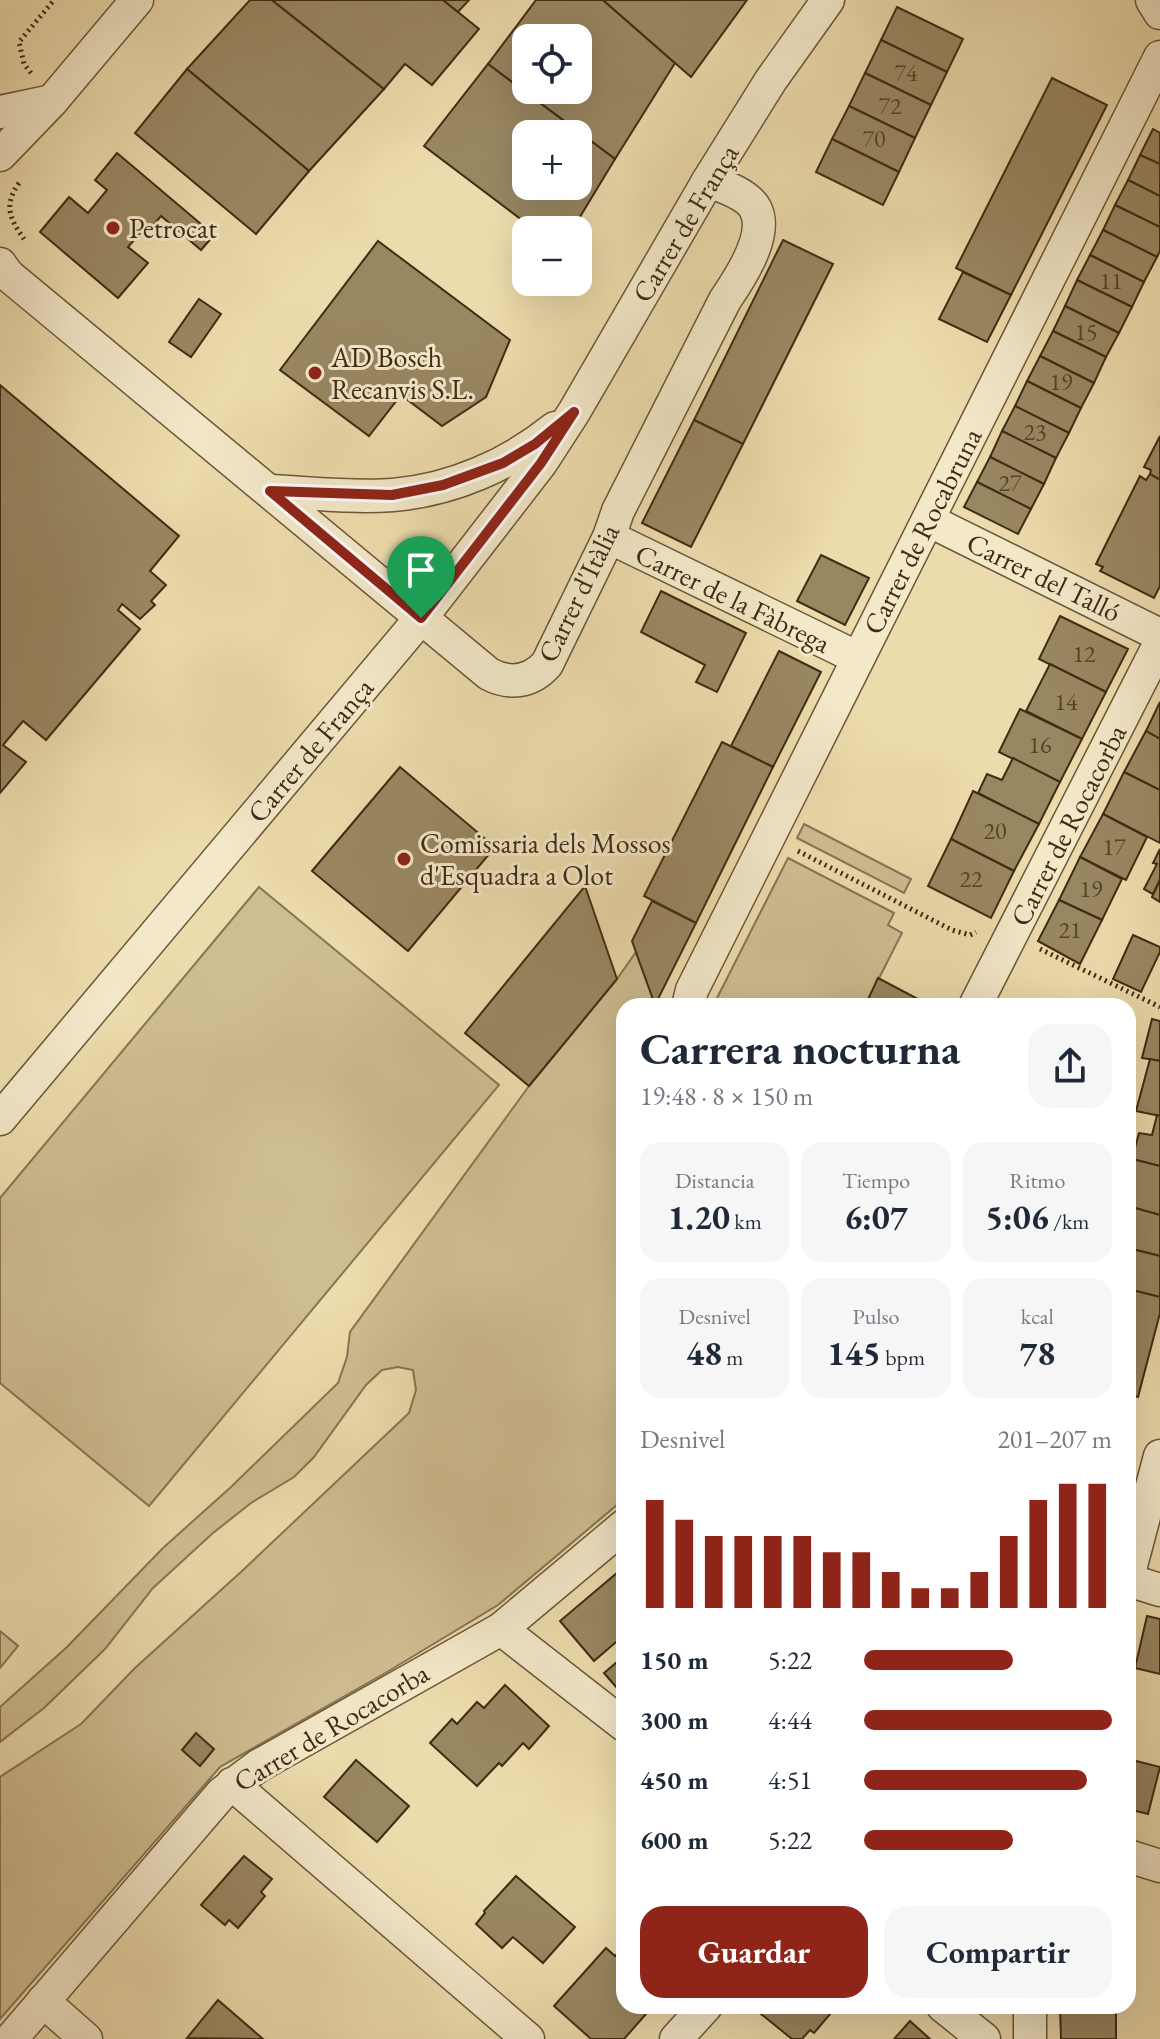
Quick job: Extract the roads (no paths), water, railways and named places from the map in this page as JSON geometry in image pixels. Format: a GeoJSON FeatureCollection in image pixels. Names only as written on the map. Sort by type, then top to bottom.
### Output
{"type":"FeatureCollection","features":[{"type":"Feature","properties":{"kind":"street"},"geometry":{"type":"LineString","coordinates":[[0,155],[52,101],[137,0]]}},
{"type":"Feature","properties":{"kind":"street","name":"Carrer de França"},"geometry":{"type":"LineString","coordinates":[[0,1119],[421,618],[541,463],[574,412],[708,181],[771,80],[828,0]]}},
{"type":"Feature","properties":{"kind":"street"},"geometry":{"type":"LineString","coordinates":[[1152,0],[1160,13]]}},
{"type":"Feature","properties":{"kind":"street","name":"Carrer de Rocabruna"},"geometry":{"type":"LineString","coordinates":[[690,998],[1160,57]]}},
{"type":"Feature","properties":{"kind":"street"},"geometry":{"type":"LineString","coordinates":[[0,112],[52,101]]}},
{"type":"Feature","properties":{"kind":"street","name":"Carrer d'Itàlia"},"geometry":{"type":"LineString","coordinates":[[2,268],[489,674],[511,682],[531,677],[547,664],[609,537],[618,511],[757,240],[758,216],[749,200],[708,181]]}},
{"type":"Feature","properties":{"kind":"street"},"geometry":{"type":"LineString","coordinates":[[270,491],[392,495],[443,485],[503,463],[535,444],[574,412]]}},
{"type":"Feature","properties":{"kind":"street","name":"Carrer del Talló"},"geometry":{"type":"LineString","coordinates":[[928,520],[1160,635]]}},
{"type":"Feature","properties":{"kind":"street","name":"Carrer de la Fàbrega"},"geometry":{"type":"LineString","coordinates":[[609,537],[858,658]]}},
{"type":"Feature","properties":{"kind":"street","name":"Carrer de Rocacorba"},"geometry":{"type":"LineString","coordinates":[[979,998],[1160,643]]}},
{"type":"Feature","properties":{"kind":"street"},"geometry":{"type":"LineString","coordinates":[[1136,1548],[1160,1456]]}},
{"type":"Feature","properties":{"kind":"street","name":"Carrer de Rocacorba"},"geometry":{"type":"LineString","coordinates":[[11,2039],[232,1784],[258,1766],[501,1629],[616,1533]]}},
{"type":"Feature","properties":{"kind":"street"},"geometry":{"type":"LineString","coordinates":[[1136,1582],[1160,1590]]}},
{"type":"Feature","properties":{"kind":"street"},"geometry":{"type":"LineString","coordinates":[[501,1629],[616,1719]]}},
{"type":"Feature","properties":{"kind":"street"},"geometry":{"type":"LineString","coordinates":[[232,1784],[528,2039]]}},
{"type":"Feature","properties":{"kind":"street"},"geometry":{"type":"LineString","coordinates":[[1136,1858],[1160,1866]]}},
{"type":"Feature","properties":{"kind":"street"},"geometry":{"type":"LineString","coordinates":[[43,2001],[86,2039]]}},
{"type":"Feature","properties":{"kind":"street"},"geometry":{"type":"LineString","coordinates":[[676,2039],[699,2014]]}},
{"type":"Feature","properties":{"kind":"street"},"geometry":{"type":"LineString","coordinates":[[953,2014],[984,2039]]}},
{"type":"Feature","properties":{"kind":"street"},"geometry":{"type":"LineString","coordinates":[[1030,2014],[1030,2039]]}},
{"type":"Feature","properties":{"kind":"place","name":"Petrocat"},"geometry":{"type":"Point","coordinates":[113,228]}},
{"type":"Feature","properties":{"kind":"place","name":"AD Bosch Recanvis S.L."},"geometry":{"type":"Point","coordinates":[315,373]}},
{"type":"Feature","properties":{"kind":"place","name":"Comissaria dels Mossos d'Esquadra a Olot"},"geometry":{"type":"Point","coordinates":[404,859]}}]}
